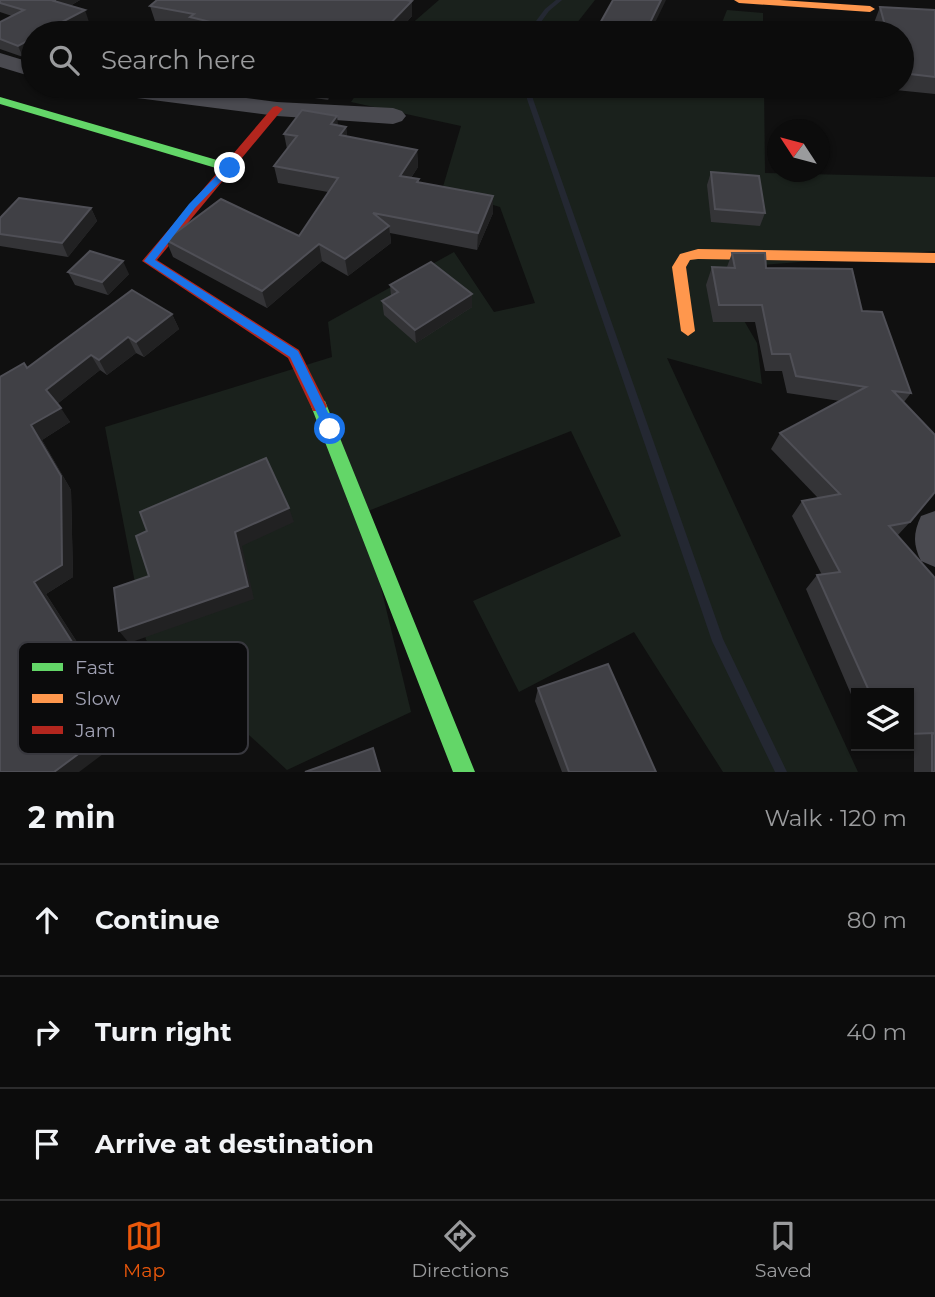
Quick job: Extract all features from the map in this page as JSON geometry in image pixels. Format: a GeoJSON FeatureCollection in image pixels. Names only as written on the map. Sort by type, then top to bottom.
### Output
{"type":"FeatureCollection","features":[{"type":"Feature","properties":{"kind":"street"},"geometry":{"type":"LineString","coordinates":[[739,0],[870,9]]}},
{"type":"Feature","properties":{"kind":"street"},"geometry":{"type":"LineString","coordinates":[[0,60],[21,66]]}},
{"type":"Feature","properties":{"kind":"street"},"geometry":{"type":"LineString","coordinates":[[191,98],[277,109],[393,116]]}},
{"type":"Feature","properties":{"kind":"street"},"geometry":{"type":"LineString","coordinates":[[0,100],[230,168]]}},
{"type":"Feature","properties":{"kind":"street"},"geometry":{"type":"LineString","coordinates":[[277,109],[230,168],[192,206],[149,261],[294,354],[330,429],[464,772]]}},
{"type":"Feature","properties":{"kind":"street"},"geometry":{"type":"LineString","coordinates":[[688,331],[680,267],[685,257],[698,254],[935,258]]}},
{"type":"Feature","properties":{"kind":"street"},"geometry":{"type":"LineString","coordinates":[[935,529],[935,548]]}},
{"type":"Feature","properties":{"kind":"shaded area"},"geometry":{"type":"Polygon","coordinates":[[[439,0],[595,0],[578,21],[415,21],[439,0]]]}},
{"type":"Feature","properties":{"kind":"shaded area"},"geometry":{"type":"Polygon","coordinates":[[[727,10],[763,13],[763,21],[723,21],[727,10]]]}},
{"type":"Feature","properties":{"kind":"shaded area"},"geometry":{"type":"Polygon","coordinates":[[[354,98],[764,98],[767,182],[830,182],[830,175],[935,177],[935,251],[714,269],[757,343],[762,384],[667,358],[858,772],[723,772],[634,632],[519,692],[473,601],[621,536],[571,431],[363,513],[411,712],[287,770],[248,734],[248,642],[146,640],[105,427],[332,357],[328,322],[454,252],[494,312],[535,303],[500,207],[442,190],[461,126],[351,102],[354,98]]]}},
{"type":"Feature","properties":{"kind":"building"},"geometry":{"type":"Polygon","coordinates":[[[0,0],[56,0],[54,1],[85,10],[64,21],[21,21],[21,44],[18,46],[0,39],[0,22],[24,10],[0,3],[0,0]]]}},
{"type":"Feature","properties":{"kind":"building"},"geometry":{"type":"Polygon","coordinates":[[[157,0],[412,1],[393,21],[206,21],[190,17],[194,14],[150,6],[157,0]]]}},
{"type":"Feature","properties":{"kind":"building"},"geometry":{"type":"Polygon","coordinates":[[[613,0],[661,0],[651,21],[601,21],[613,0]]]}},
{"type":"Feature","properties":{"kind":"building"},"geometry":{"type":"Polygon","coordinates":[[[880,7],[935,10],[935,77],[914,74],[914,21],[884,21],[880,7]]]}},
{"type":"Feature","properties":{"kind":"building"},"geometry":{"type":"Polygon","coordinates":[[[302,110],[337,116],[331,124],[346,127],[340,135],[417,150],[400,176],[419,179],[417,182],[493,196],[478,233],[373,213],[389,226],[345,259],[319,244],[262,291],[166,240],[221,199],[299,236],[338,178],[274,166],[297,136],[284,134],[302,110]]]}},
{"type":"Feature","properties":{"kind":"building"},"geometry":{"type":"Polygon","coordinates":[[[711,172],[759,176],[765,213],[715,209],[711,172]]]}},
{"type":"Feature","properties":{"kind":"building"},"geometry":{"type":"Polygon","coordinates":[[[19,198],[91,208],[62,243],[0,234],[0,218],[19,198]]]}},
{"type":"Feature","properties":{"kind":"building"},"geometry":{"type":"Polygon","coordinates":[[[90,251],[123,261],[102,282],[68,272],[90,251]]]}},
{"type":"Feature","properties":{"kind":"building"},"geometry":{"type":"Polygon","coordinates":[[[732,253],[765,253],[766,268],[852,269],[862,311],[882,312],[911,393],[893,391],[935,435],[935,492],[910,522],[889,526],[935,578],[935,733],[914,734],[914,688],[868,688],[817,575],[840,572],[802,501],[840,494],[780,433],[866,387],[796,376],[790,354],[772,354],[762,305],[719,305],[712,267],[735,268],[732,253]]]}},
{"type":"Feature","properties":{"kind":"building"},"geometry":{"type":"Polygon","coordinates":[[[431,262],[472,294],[415,330],[382,301],[398,292],[390,285],[431,262]]]}},
{"type":"Feature","properties":{"kind":"building"},"geometry":{"type":"Polygon","coordinates":[[[132,290],[172,314],[136,342],[128,337],[99,360],[91,355],[46,390],[61,408],[31,425],[61,476],[62,565],[34,582],[72,642],[18,642],[18,754],[78,754],[54,772],[0,772],[0,377],[24,363],[27,368],[132,290]]]}},
{"type":"Feature","properties":{"kind":"building"},"geometry":{"type":"Polygon","coordinates":[[[266,458],[289,508],[235,532],[248,586],[119,631],[114,588],[149,576],[136,536],[147,531],[140,512],[266,458]]]}},
{"type":"Feature","properties":{"kind":"building"},"geometry":{"type":"Polygon","coordinates":[[[608,664],[656,772],[569,772],[538,688],[608,664]]]}},
{"type":"Feature","properties":{"kind":"building"},"geometry":{"type":"Polygon","coordinates":[[[932,733],[935,734],[935,772],[932,772],[932,733]]]}},
{"type":"Feature","properties":{"kind":"building"},"geometry":{"type":"Polygon","coordinates":[[[373,748],[380,772],[305,772],[373,748]]]}},
{"type":"Feature","properties":{"kind":"waterway"},"geometry":{"type":"LineString","coordinates":[[539,21],[559,0]]}},
{"type":"Feature","properties":{"kind":"waterway"},"geometry":{"type":"LineString","coordinates":[[530,98],[718,641],[781,772]]}},
{"type":"Feature","properties":{"kind":"traffic: fast"},"geometry":{"type":"LineString","coordinates":[[0,100],[230,168]]}},
{"type":"Feature","properties":{"kind":"traffic: fast"},"geometry":{"type":"LineString","coordinates":[[319,406],[464,772]]}},
{"type":"Feature","properties":{"kind":"traffic: slow"},"geometry":{"type":"LineString","coordinates":[[739,0],[870,9]]}},
{"type":"Feature","properties":{"kind":"traffic: slow"},"geometry":{"type":"LineString","coordinates":[[688,331],[679,267],[685,257],[698,254],[935,258]]}},
{"type":"Feature","properties":{"kind":"traffic: jam"},"geometry":{"type":"LineString","coordinates":[[277,109],[149,261],[294,354],[319,406]]}},
{"type":"Feature","properties":{"kind":"route"},"geometry":{"type":"LineString","coordinates":[[230,168],[192,206],[153,252],[149,261],[155,268],[294,354],[330,429]]}}]}
